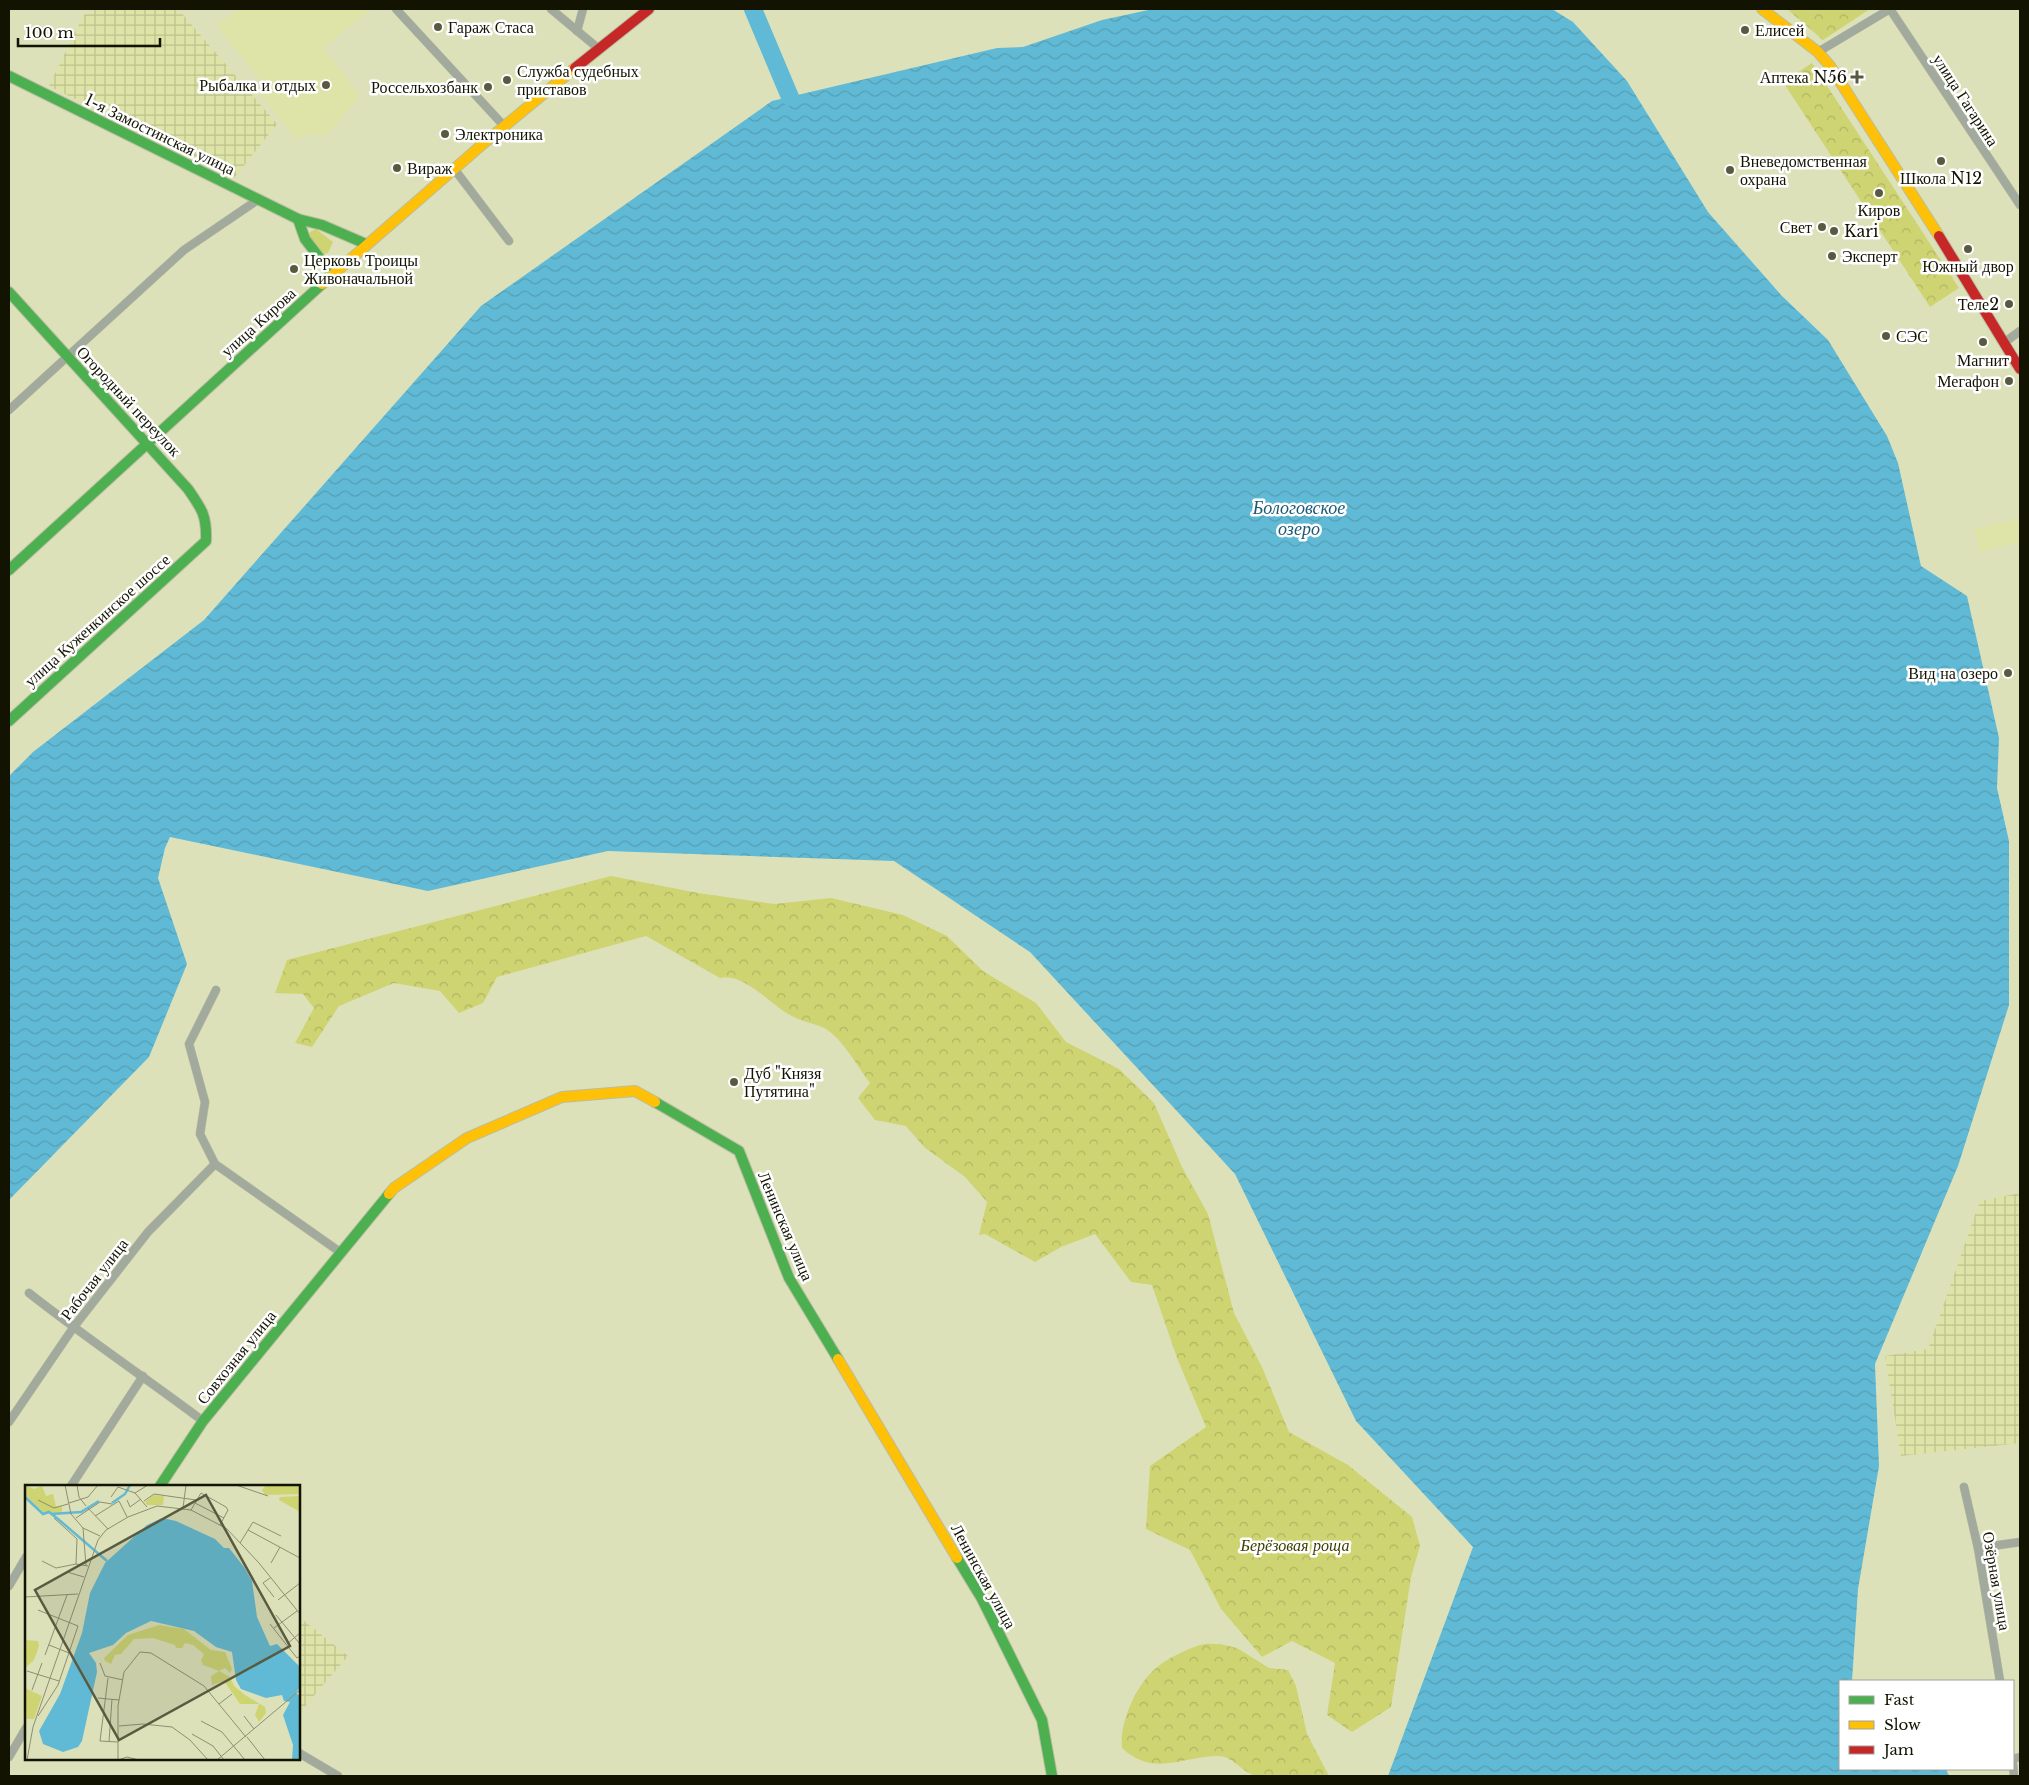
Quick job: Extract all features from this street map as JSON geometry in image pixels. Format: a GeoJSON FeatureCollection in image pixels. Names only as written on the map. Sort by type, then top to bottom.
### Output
{"type":"FeatureCollection","features":[{"type":"Feature","properties":{"kind":"street"},"geometry":{"type":"LineString","coordinates":[[396,9],[505,127]]}},
{"type":"Feature","properties":{"kind":"street"},"geometry":{"type":"LineString","coordinates":[[551,9],[599,48]]}},
{"type":"Feature","properties":{"kind":"street"},"geometry":{"type":"LineString","coordinates":[[577,31],[583,9]]}},
{"type":"Feature","properties":{"kind":"street","name":"улица Кирова"},"geometry":{"type":"LineString","coordinates":[[9,570],[366,244],[599,48],[649,9]]}},
{"type":"Feature","properties":{"kind":"street"},"geometry":{"type":"LineString","coordinates":[[1762,9],[1818,52],[1830,66],[2005,342],[2020,369]]}},
{"type":"Feature","properties":{"kind":"street"},"geometry":{"type":"LineString","coordinates":[[1818,52],[1890,9]]}},
{"type":"Feature","properties":{"kind":"street","name":"улица Гагарина"},"geometry":{"type":"LineString","coordinates":[[1890,9],[2020,205]]}},
{"type":"Feature","properties":{"kind":"street","name":"1-я Замостинская улица"},"geometry":{"type":"LineString","coordinates":[[9,76],[298,219],[322,225],[366,244]]}},
{"type":"Feature","properties":{"kind":"street"},"geometry":{"type":"LineString","coordinates":[[455,170],[509,241]]}},
{"type":"Feature","properties":{"kind":"street"},"geometry":{"type":"LineString","coordinates":[[9,410],[184,250],[259,199]]}},
{"type":"Feature","properties":{"kind":"street"},"geometry":{"type":"LineString","coordinates":[[298,219],[305,239],[332,274]]}},
{"type":"Feature","properties":{"kind":"street","name":"Огородный переулок"},"geometry":{"type":"LineString","coordinates":[[9,292],[172,470],[202,509],[207,522],[206,541]]}},
{"type":"Feature","properties":{"kind":"street"},"geometry":{"type":"LineString","coordinates":[[2005,342],[2020,332]]}},
{"type":"Feature","properties":{"kind":"street","name":"улица Куженкинское шоссе"},"geometry":{"type":"LineString","coordinates":[[9,721],[206,541]]}},
{"type":"Feature","properties":{"kind":"street"},"geometry":{"type":"LineString","coordinates":[[216,990],[189,1044],[205,1102],[200,1134],[215,1164],[340,1252]]}},
{"type":"Feature","properties":{"kind":"street","name":"Ленинская улица"},"geometry":{"type":"LineString","coordinates":[[340,1252],[394,1188],[467,1138],[562,1098],[635,1091],[739,1151],[790,1278],[982,1599],[1042,1720],[1052,1776]]}},
{"type":"Feature","properties":{"kind":"street","name":"Рабочая улица"},"geometry":{"type":"LineString","coordinates":[[9,1422],[73,1328],[148,1232],[215,1164]]}},
{"type":"Feature","properties":{"kind":"street","name":"Совхозная улица"},"geometry":{"type":"LineString","coordinates":[[161,1485],[170,1468],[203,1422],[340,1252]]}},
{"type":"Feature","properties":{"kind":"street"},"geometry":{"type":"LineString","coordinates":[[29,1293],[73,1328],[143,1376],[203,1422]]}},
{"type":"Feature","properties":{"kind":"street"},"geometry":{"type":"LineString","coordinates":[[72,1485],[143,1376]]}},
{"type":"Feature","properties":{"kind":"street","name":"Озёрная улица"},"geometry":{"type":"LineString","coordinates":[[1964,1487],[1978,1548],[2000,1680]]}},
{"type":"Feature","properties":{"kind":"street"},"geometry":{"type":"LineString","coordinates":[[1978,1548],[2020,1542]]}},
{"type":"Feature","properties":{"kind":"street"},"geometry":{"type":"LineString","coordinates":[[9,1586],[25,1559]]}},
{"type":"Feature","properties":{"kind":"street"},"geometry":{"type":"LineString","coordinates":[[9,1757],[25,1730]]}},
{"type":"Feature","properties":{"kind":"street"},"geometry":{"type":"LineString","coordinates":[[300,1754],[338,1776]]}},
{"type":"Feature","properties":{"kind":"shaded area"},"geometry":{"type":"Polygon","coordinates":[[[94,9],[178,9],[277,124],[234,178],[49,86],[83,16],[94,9]]]}},
{"type":"Feature","properties":{"kind":"shaded area"},"geometry":{"type":"Polygon","coordinates":[[[238,9],[372,9],[323,48],[360,96],[328,134],[304,135],[297,140],[260,94],[267,89],[217,25],[238,9]]]}},
{"type":"Feature","properties":{"kind":"shaded area"},"geometry":{"type":"Polygon","coordinates":[[[2020,518],[2020,542],[1979,552],[1974,529],[2020,518]]]}},
{"type":"Feature","properties":{"kind":"shaded area"},"geometry":{"type":"Polygon","coordinates":[[[2020,1193],[2020,1443],[1901,1456],[1885,1356],[1928,1349],[1980,1201],[2020,1193]]]}},
{"type":"Feature","properties":{"kind":"shaded area"},"geometry":{"type":"Polygon","coordinates":[[[300,1618],[348,1656],[300,1712],[300,1618]]]}},
{"type":"Feature","properties":{"kind":"green space"},"geometry":{"type":"Polygon","coordinates":[[[1787,9],[1870,9],[1823,40],[1787,9]]]}},
{"type":"Feature","properties":{"kind":"green space"},"geometry":{"type":"Polygon","coordinates":[[[1812,63],[1959,288],[1930,307],[1783,82],[1812,63]]]}},
{"type":"Feature","properties":{"kind":"green space"},"geometry":{"type":"Polygon","coordinates":[[[316,229],[333,242],[328,253],[324,254],[318,250],[308,237],[310,232],[316,229]]]}},
{"type":"Feature","properties":{"kind":"green space","name":"Берёзовая роща"},"geometry":{"type":"Polygon","coordinates":[[[611,876],[698,893],[774,904],[831,898],[903,915],[947,936],[983,971],[1036,1003],[1066,1042],[1119,1069],[1154,1103],[1182,1167],[1208,1214],[1234,1313],[1262,1367],[1289,1432],[1348,1465],[1412,1517],[1420,1546],[1411,1577],[1391,1707],[1352,1732],[1327,1715],[1335,1663],[1292,1641],[1262,1657],[1221,1609],[1190,1550],[1146,1529],[1150,1466],[1206,1427],[1177,1358],[1152,1285],[1131,1282],[1095,1234],[1061,1247],[1035,1262],[985,1234],[979,1235],[987,1202],[965,1177],[924,1147],[906,1126],[875,1120],[858,1098],[870,1083],[839,1040],[826,1029],[794,1017],[747,984],[729,977],[720,978],[646,936],[497,977],[483,1003],[459,1013],[440,991],[394,983],[339,1006],[312,1047],[295,1043],[314,1008],[303,994],[275,993],[287,960],[611,876]]]}},
{"type":"Feature","properties":{"kind":"green space"},"geometry":{"type":"Polygon","coordinates":[[[1202,1644],[1220,1644],[1237,1648],[1269,1668],[1288,1670],[1296,1686],[1307,1734],[1329,1776],[1258,1776],[1248,1773],[1231,1760],[1222,1756],[1156,1764],[1134,1757],[1122,1748],[1123,1727],[1130,1705],[1149,1675],[1160,1665],[1183,1652],[1202,1644]]]}},
{"type":"Feature","properties":{"kind":"water","name":"Бологовское озеро"},"geometry":{"type":"Polygon","coordinates":[[[1153,9],[1552,9],[1573,22],[1627,81],[1708,212],[1781,295],[1828,340],[1887,436],[1898,463],[1921,566],[1967,596],[1999,738],[1997,788],[2009,841],[2009,1005],[1958,1166],[1875,1364],[1879,1466],[1858,1589],[1852,1680],[1839,1680],[1839,1770],[1946,1770],[1949,1776],[1388,1776],[1473,1547],[1356,1421],[1235,1174],[1030,952],[894,861],[608,851],[428,891],[170,837],[165,848],[158,878],[187,964],[149,1057],[9,1200],[9,776],[33,752],[204,620],[481,306],[772,101],[997,48],[1023,47],[1102,20],[1153,9]]]}},
{"type":"Feature","properties":{"kind":"waterway"},"geometry":{"type":"LineString","coordinates":[[753,9],[790,97]]}},
{"type":"Feature","properties":{"kind":"traffic: fast"},"geometry":{"type":"LineString","coordinates":[[9,76],[298,219],[322,225],[366,244]]}},
{"type":"Feature","properties":{"kind":"traffic: fast"},"geometry":{"type":"LineString","coordinates":[[298,219],[305,239],[332,274]]}},
{"type":"Feature","properties":{"kind":"traffic: fast"},"geometry":{"type":"LineString","coordinates":[[9,570],[322,284]]}},
{"type":"Feature","properties":{"kind":"traffic: fast"},"geometry":{"type":"LineString","coordinates":[[9,292],[188,489],[203,513],[206,525],[206,541],[9,721]]}},
{"type":"Feature","properties":{"kind":"traffic: fast"},"geometry":{"type":"LineString","coordinates":[[655,1102],[739,1151],[789,1278],[838,1359]]}},
{"type":"Feature","properties":{"kind":"traffic: fast"},"geometry":{"type":"LineString","coordinates":[[161,1485],[203,1421],[389,1194]]}},
{"type":"Feature","properties":{"kind":"traffic: fast"},"geometry":{"type":"LineString","coordinates":[[957,1558],[982,1599],[1042,1720],[1052,1776]]}},
{"type":"Feature","properties":{"kind":"traffic: slow"},"geometry":{"type":"LineString","coordinates":[[1762,9],[1818,52],[1830,66],[1939,236]]}},
{"type":"Feature","properties":{"kind":"traffic: slow"},"geometry":{"type":"LineString","coordinates":[[322,284],[484,143],[575,68]]}},
{"type":"Feature","properties":{"kind":"traffic: slow"},"geometry":{"type":"LineString","coordinates":[[389,1194],[394,1188],[467,1138],[562,1097],[635,1091],[655,1102]]}},
{"type":"Feature","properties":{"kind":"traffic: slow"},"geometry":{"type":"LineString","coordinates":[[838,1359],[957,1558]]}},
{"type":"Feature","properties":{"kind":"traffic: jam"},"geometry":{"type":"LineString","coordinates":[[575,68],[649,9]]}},
{"type":"Feature","properties":{"kind":"traffic: jam"},"geometry":{"type":"LineString","coordinates":[[1939,236],[2020,369]]}},
{"type":"Feature","properties":{"kind":"place","name":"Гараж Стаса"},"geometry":{"type":"Point","coordinates":[438,27]}},
{"type":"Feature","properties":{"kind":"place","name":"Елисей"},"geometry":{"type":"Point","coordinates":[1745,30]}},
{"type":"Feature","properties":{"kind":"place","name":"Аптека N56"},"geometry":{"type":"Point","coordinates":[1857,77]}},
{"type":"Feature","properties":{"kind":"place","name":"Служба судебных приставов"},"geometry":{"type":"Point","coordinates":[507,80]}},
{"type":"Feature","properties":{"kind":"place","name":"Рыбалка и отдых"},"geometry":{"type":"Point","coordinates":[326,85]}},
{"type":"Feature","properties":{"kind":"place","name":"Россельхозбанк"},"geometry":{"type":"Point","coordinates":[488,87]}},
{"type":"Feature","properties":{"kind":"place","name":"Электроника"},"geometry":{"type":"Point","coordinates":[445,134]}},
{"type":"Feature","properties":{"kind":"place","name":"Школа N12"},"geometry":{"type":"Point","coordinates":[1941,161]}},
{"type":"Feature","properties":{"kind":"place","name":"Вираж"},"geometry":{"type":"Point","coordinates":[397,168]}},
{"type":"Feature","properties":{"kind":"place","name":"Вневедомственная охрана"},"geometry":{"type":"Point","coordinates":[1730,170]}},
{"type":"Feature","properties":{"kind":"place","name":"Киров"},"geometry":{"type":"Point","coordinates":[1879,193]}},
{"type":"Feature","properties":{"kind":"place","name":"Свет"},"geometry":{"type":"Point","coordinates":[1822,227]}},
{"type":"Feature","properties":{"kind":"place","name":"Kari"},"geometry":{"type":"Point","coordinates":[1834,231]}},
{"type":"Feature","properties":{"kind":"place","name":"Южный двор"},"geometry":{"type":"Point","coordinates":[1968,249]}},
{"type":"Feature","properties":{"kind":"place","name":"Эксперт"},"geometry":{"type":"Point","coordinates":[1832,256]}},
{"type":"Feature","properties":{"kind":"place","name":"Церковь Троицы Живоначальной"},"geometry":{"type":"Point","coordinates":[294,269]}},
{"type":"Feature","properties":{"kind":"place","name":"Теле2"},"geometry":{"type":"Point","coordinates":[2009,304]}},
{"type":"Feature","properties":{"kind":"place","name":"СЭС"},"geometry":{"type":"Point","coordinates":[1886,336]}},
{"type":"Feature","properties":{"kind":"place","name":"Магнит"},"geometry":{"type":"Point","coordinates":[1983,342]}},
{"type":"Feature","properties":{"kind":"place","name":"Мегафон"},"geometry":{"type":"Point","coordinates":[2009,381]}},
{"type":"Feature","properties":{"kind":"place","name":"Вид на озеро"},"geometry":{"type":"Point","coordinates":[2008,673]}},
{"type":"Feature","properties":{"kind":"place","name":"Дуб \"Князя Путятина\""},"geometry":{"type":"Point","coordinates":[734,1082]}}]}
